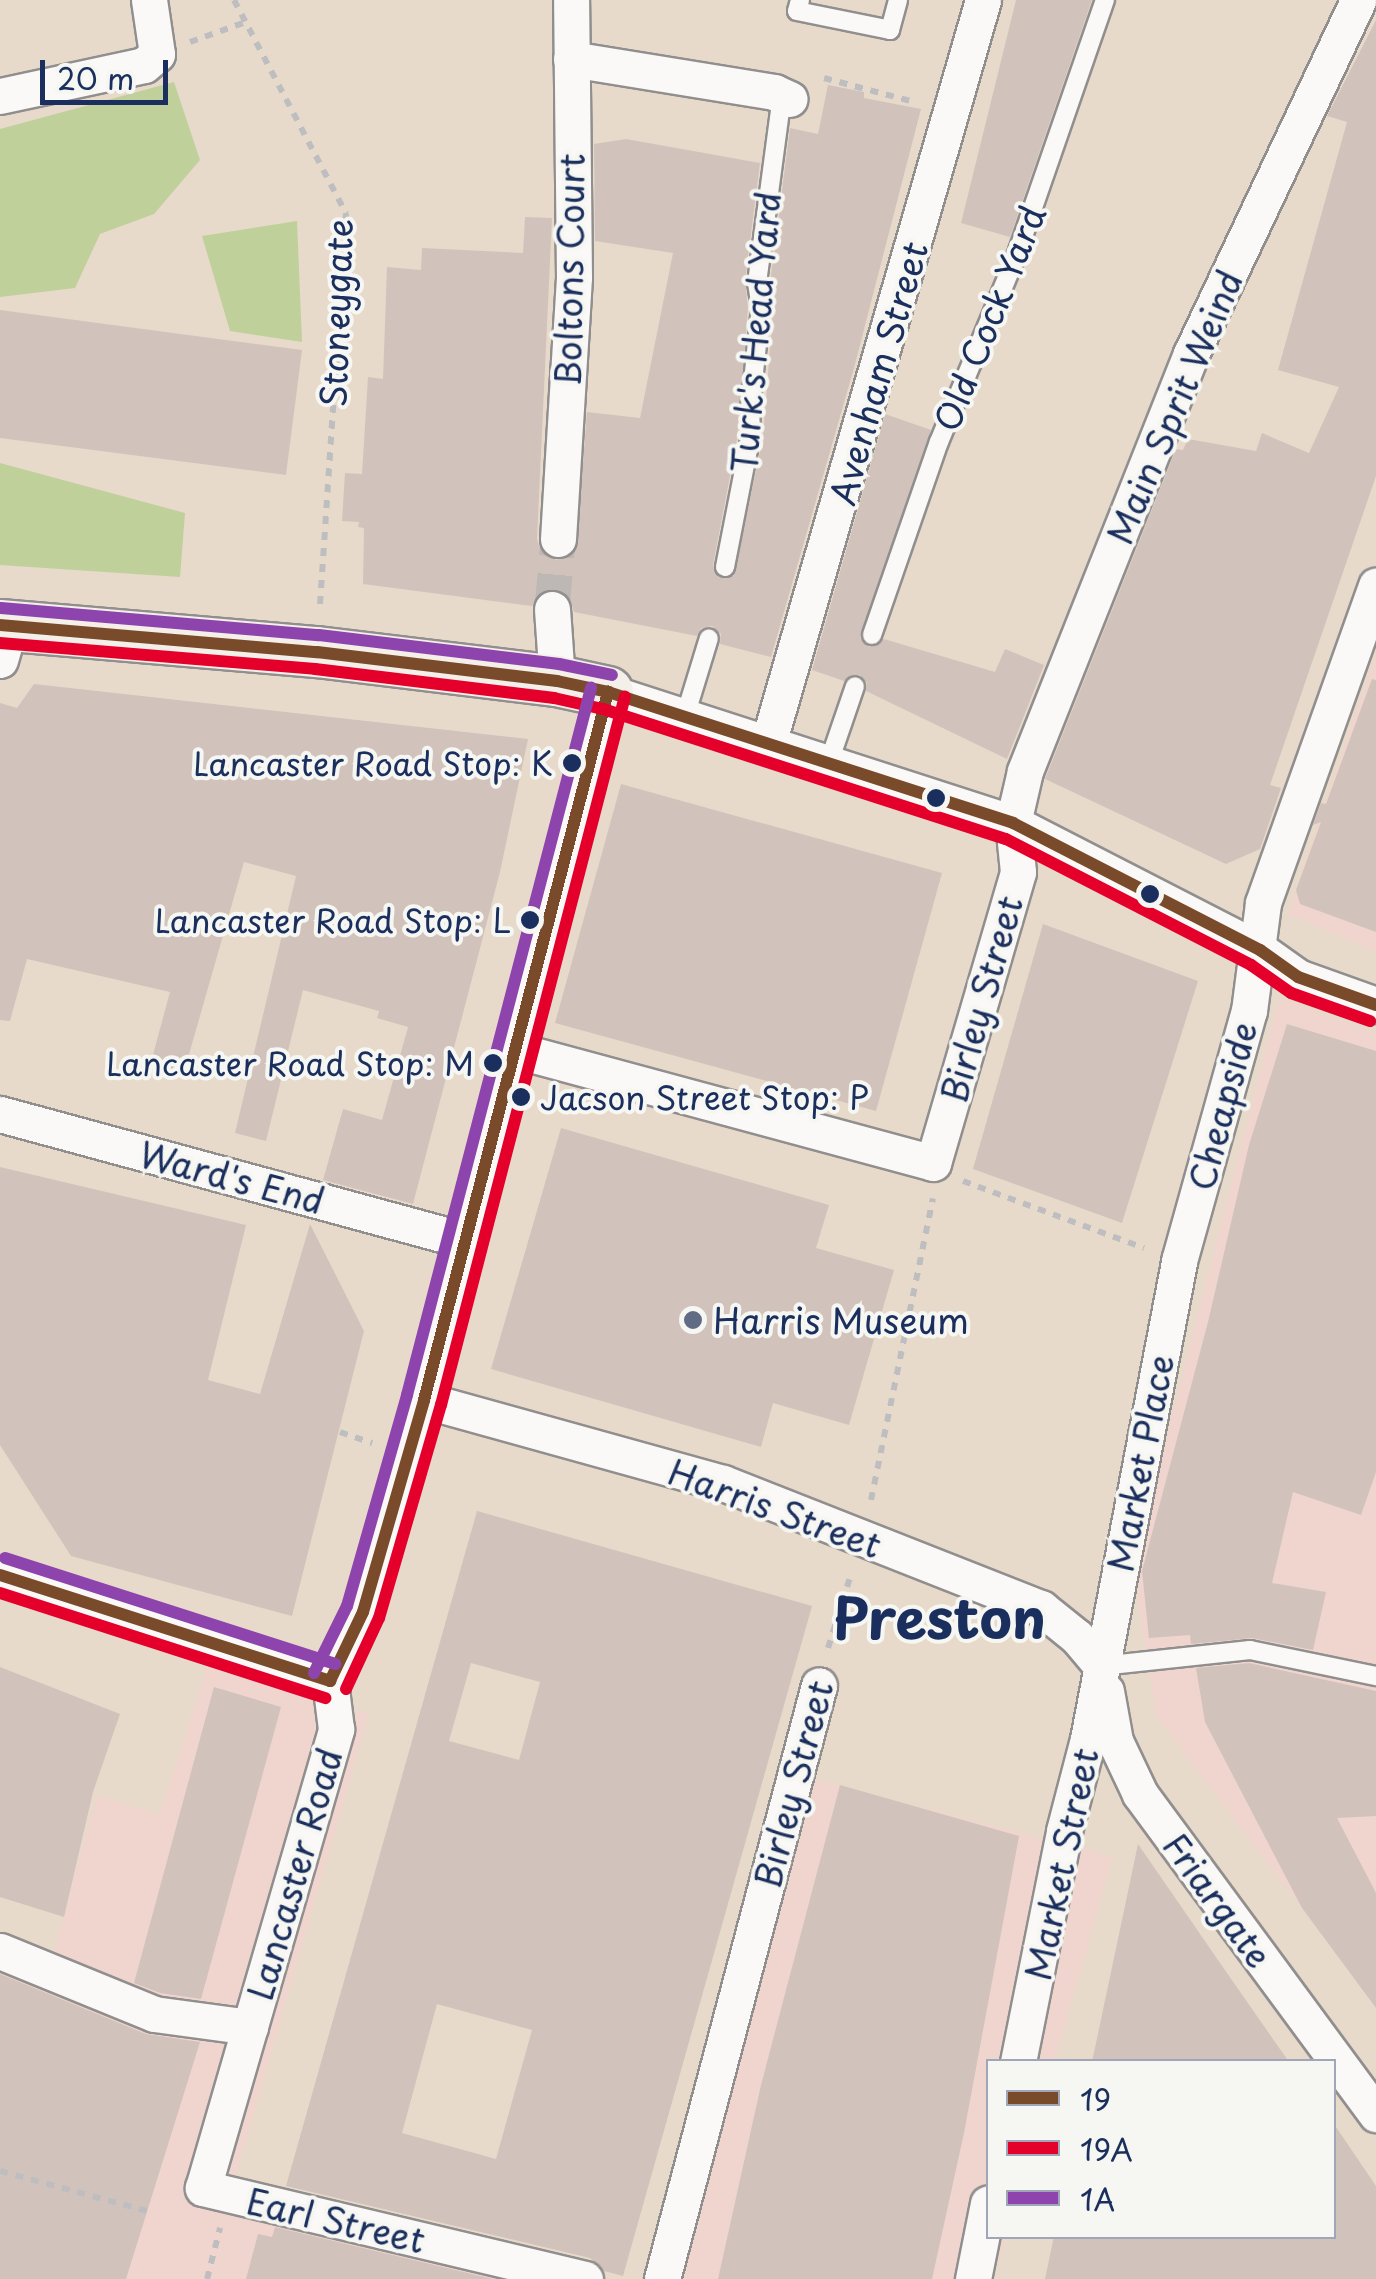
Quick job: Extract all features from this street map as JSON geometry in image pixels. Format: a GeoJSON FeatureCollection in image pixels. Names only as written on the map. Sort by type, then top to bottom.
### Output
{"type":"FeatureCollection","features":[{"type":"Feature","properties":{"kind":"street"},"geometry":{"type":"LineString","coordinates":[[0,96],[144,65],[157,54],[149,0]]}},
{"type":"Feature","properties":{"kind":"street","name":"Boltons Court"},"geometry":{"type":"LineString","coordinates":[[558,539],[574,296],[571,0]]}},
{"type":"Feature","properties":{"kind":"street","name":"Avenham Street"},"geometry":{"type":"LineString","coordinates":[[768,744],[954,112],[983,0]]}},
{"type":"Feature","properties":{"kind":"street","name":"Main Sprit Weind"},"geometry":{"type":"LineString","coordinates":[[1013,823],[1025,772],[1192,354],[1358,0]]}},
{"type":"Feature","properties":{"kind":"street"},"geometry":{"type":"LineString","coordinates":[[572,59],[786,98]]}},
{"type":"Feature","properties":{"kind":"street","name":"Cheapside"},"geometry":{"type":"LineString","coordinates":[[1179,1261],[1249,1011],[1260,950],[1263,902],[1376,585]]}},
{"type":"Feature","properties":{"kind":"street"},"geometry":{"type":"LineString","coordinates":[[552,610],[557,681]]}},
{"type":"Feature","properties":{"kind":"street"},"geometry":{"type":"LineString","coordinates":[[3,637],[317,652],[557,681],[608,692],[686,714],[1013,823],[1260,950],[1298,977],[1376,1005]]}},
{"type":"Feature","properties":{"kind":"street"},"geometry":{"type":"LineString","coordinates":[[0,1575],[330,1681],[363,1612],[424,1400],[608,692]]}},
{"type":"Feature","properties":{"kind":"street","name":"Birley Street"},"geometry":{"type":"LineString","coordinates":[[933,1163],[1018,872],[1013,823]]}},
{"type":"Feature","properties":{"kind":"street"},"geometry":{"type":"LineString","coordinates":[[514,1050],[933,1163]]}},
{"type":"Feature","properties":{"kind":"street","name":"Ward's End"},"geometry":{"type":"LineString","coordinates":[[0,1114],[464,1240]]}},
{"type":"Feature","properties":{"kind":"street","name":"Market Place"},"geometry":{"type":"LineString","coordinates":[[1102,1666],[1179,1261]]}},
{"type":"Feature","properties":{"kind":"street","name":"Harris Street"},"geometry":{"type":"LineString","coordinates":[[424,1400],[723,1483],[1041,1608],[1077,1637],[1102,1666]]}},
{"type":"Feature","properties":{"kind":"street","name":"Market Street"},"geometry":{"type":"LineString","coordinates":[[1019,2059],[1102,1666]]}},
{"type":"Feature","properties":{"kind":"street","name":"Friargate"},"geometry":{"type":"LineString","coordinates":[[1102,1666],[1115,1742],[1140,1794],[1335,2059]]}},
{"type":"Feature","properties":{"kind":"street","name":"Lancaster Road"},"geometry":{"type":"LineString","coordinates":[[203,2188],[336,1729],[330,1681]]}},
{"type":"Feature","properties":{"kind":"street","name":"Birley Street"},"geometry":{"type":"LineString","coordinates":[[662,2279],[819,1684]]}},
{"type":"Feature","properties":{"kind":"street"},"geometry":{"type":"LineString","coordinates":[[0,1952],[154,2014],[250,2027]]}},
{"type":"Feature","properties":{"kind":"street","name":"Friargate"},"geometry":{"type":"LineString","coordinates":[[1336,2060],[1376,2114]]}},
{"type":"Feature","properties":{"kind":"street","name":"Earl Street"},"geometry":{"type":"LineString","coordinates":[[203,2188],[585,2279]]}},
{"type":"Feature","properties":{"kind":"street"},"geometry":{"type":"LineString","coordinates":[[972,2279],[986,2212]]}},
{"type":"Feature","properties":{"kind":"lane"},"geometry":{"type":"LineString","coordinates":[[800,0],[796,11],[890,30],[898,0]]}},
{"type":"Feature","properties":{"kind":"lane","name":"Old Cock Yard"},"geometry":{"type":"LineString","coordinates":[[872,635],[939,442],[1018,251],[1105,0]]}},
{"type":"Feature","properties":{"kind":"lane","name":"Turk's Head Yard"},"geometry":{"type":"LineString","coordinates":[[725,567],[751,435],[750,409],[761,308],[758,283],[786,98]]}},
{"type":"Feature","properties":{"kind":"lane"},"geometry":{"type":"LineString","coordinates":[[686,714],[708,638]]}},
{"type":"Feature","properties":{"kind":"lane"},"geometry":{"type":"LineString","coordinates":[[829,762],[855,686]]}},
{"type":"Feature","properties":{"kind":"lane"},"geometry":{"type":"LineString","coordinates":[[1102,1666],[1250,1650],[1376,1676]]}},
{"type":"Feature","properties":{"kind":"path","name":"Stoneygate"},"geometry":{"type":"LineString","coordinates":[[234,0],[346,213],[317,652]]}},
{"type":"Feature","properties":{"kind":"path"},"geometry":{"type":"LineString","coordinates":[[157,54],[246,22]]}},
{"type":"Feature","properties":{"kind":"path"},"geometry":{"type":"LineString","coordinates":[[786,98],[820,77],[954,112]]}},
{"type":"Feature","properties":{"kind":"path"},"geometry":{"type":"LineString","coordinates":[[933,1163],[944,1174],[1179,1261]]}},
{"type":"Feature","properties":{"kind":"path","name":"Birley Street"},"geometry":{"type":"LineString","coordinates":[[819,1684],[863,1538],[936,1182],[933,1163]]}},
{"type":"Feature","properties":{"kind":"path"},"geometry":{"type":"LineString","coordinates":[[0,2171],[146,2211]]}},
{"type":"Feature","properties":{"kind":"shaded area"},"geometry":{"type":"Polygon","coordinates":[[[1376,652],[1376,952],[1288,914],[1376,652]]]}},
{"type":"Feature","properties":{"kind":"shaded area"},"geometry":{"type":"Polygon","coordinates":[[[1279,998],[1376,1033],[1376,2006],[1156,1716],[1133,1568],[1279,998]]]}},
{"type":"Feature","properties":{"kind":"shaded area"},"geometry":{"type":"Polygon","coordinates":[[[207,1667],[369,1714],[235,2179],[536,2279],[0,2279],[0,1935],[53,1954],[97,1796],[160,1815],[207,1667]]]}},
{"type":"Feature","properties":{"kind":"shaded area"},"geometry":{"type":"Polygon","coordinates":[[[781,1771],[1113,1857],[1056,2059],[986,2059],[986,2239],[1005,2239],[993,2279],[651,2279],[781,1771]]]}},
{"type":"Feature","properties":{"kind":"green space"},"geometry":{"type":"Polygon","coordinates":[[[174,82],[200,160],[154,214],[100,234],[75,288],[0,297],[0,129],[174,82]]]}},
{"type":"Feature","properties":{"kind":"green space"},"geometry":{"type":"Polygon","coordinates":[[[297,221],[302,342],[230,331],[202,236],[297,221]]]}},
{"type":"Feature","properties":{"kind":"green space"},"geometry":{"type":"Polygon","coordinates":[[[0,463],[185,513],[180,577],[0,565],[0,463]]]}},
{"type":"Feature","properties":{"kind":"building"},"geometry":{"type":"Polygon","coordinates":[[[1016,0],[1092,0],[1010,237],[961,223],[1016,0]]]}},
{"type":"Feature","properties":{"kind":"building"},"geometry":{"type":"Polygon","coordinates":[[[1376,20],[1376,476],[1270,785],[1281,788],[1260,849],[1226,864],[1045,779],[1176,449],[1183,450],[1188,439],[1256,451],[1262,433],[1309,453],[1339,387],[1278,370],[1347,122],[1327,116],[1376,20]]]}},
{"type":"Feature","properties":{"kind":"building"},"geometry":{"type":"Polygon","coordinates":[[[828,85],[864,92],[864,98],[921,109],[854,368],[771,657],[720,644],[721,634],[712,626],[701,628],[697,636],[574,612],[569,596],[552,588],[539,592],[532,606],[363,584],[364,528],[358,527],[359,522],[342,521],[345,473],[362,474],[368,377],[383,379],[387,267],[421,270],[422,248],[523,253],[525,217],[552,218],[537,539],[540,549],[556,560],[576,550],[587,412],[640,418],[673,253],[595,241],[594,144],[626,139],[760,163],[745,281],[748,308],[738,434],[713,565],[718,577],[734,576],[763,437],[773,309],[770,283],[790,128],[818,134],[828,85]]]}},
{"type":"Feature","properties":{"kind":"building"},"geometry":{"type":"Polygon","coordinates":[[[0,310],[302,350],[286,475],[0,438],[0,310]]]}},
{"type":"Feature","properties":{"kind":"building"},"geometry":{"type":"Polygon","coordinates":[[[885,414],[931,430],[860,638],[869,647],[884,639],[995,672],[1005,649],[1044,665],[1007,759],[866,691],[867,683],[860,675],[844,681],[812,670],[885,414]]]}},
{"type":"Feature","properties":{"kind":"building"},"geometry":{"type":"Polygon","coordinates":[[[1372,679],[1376,680],[1376,932],[1300,904],[1296,890],[1321,822],[1313,825],[1321,803],[1326,804],[1372,679]]]}},
{"type":"Feature","properties":{"kind":"building"},"geometry":{"type":"Polygon","coordinates":[[[34,684],[528,739],[500,872],[413,1204],[323,1180],[343,1109],[382,1120],[408,1027],[377,1018],[379,1011],[303,990],[266,1141],[235,1133],[296,876],[244,862],[184,1072],[151,1062],[170,992],[27,959],[10,1021],[0,1020],[0,703],[17,708],[34,684]]]}},
{"type":"Feature","properties":{"kind":"building"},"geometry":{"type":"Polygon","coordinates":[[[621,784],[942,873],[876,1111],[555,1023],[621,784]]]}},
{"type":"Feature","properties":{"kind":"building"},"geometry":{"type":"Polygon","coordinates":[[[1043,924],[1198,981],[1122,1223],[973,1169],[1043,924]]]}},
{"type":"Feature","properties":{"kind":"building"},"geometry":{"type":"Polygon","coordinates":[[[1287,1024],[1376,1051],[1376,1472],[1361,1515],[1293,1492],[1272,1583],[1326,1592],[1313,1650],[1252,1638],[1191,1644],[1190,1635],[1149,1638],[1142,1571],[1208,1322],[1249,1145],[1287,1024]]]}},
{"type":"Feature","properties":{"kind":"building","name":"Harris Museum"},"geometry":{"type":"Polygon","coordinates":[[[561,1128],[829,1205],[816,1248],[894,1270],[849,1425],[773,1403],[761,1447],[491,1369],[561,1128]]]}},
{"type":"Feature","properties":{"kind":"building"},"geometry":{"type":"Polygon","coordinates":[[[0,1167],[246,1225],[208,1380],[260,1394],[310,1224],[364,1331],[292,1616],[71,1556],[0,1445],[0,1167]]]}},
{"type":"Feature","properties":{"kind":"building"},"geometry":{"type":"Polygon","coordinates":[[[477,1511],[812,1606],[623,2276],[604,2271],[590,2258],[286,2186],[477,1511]],[[471,1663],[449,1741],[519,1760],[540,1682],[471,1663]],[[437,2004],[402,2133],[496,2159],[532,2030],[437,2004]]]}},
{"type":"Feature","properties":{"kind":"building"},"geometry":{"type":"Polygon","coordinates":[[[1249,1663],[1376,1691],[1376,1816],[1337,1818],[1376,1893],[1376,2008],[1302,1908],[1205,1722],[1196,1668],[1249,1663]]]}},
{"type":"Feature","properties":{"kind":"building"},"geometry":{"type":"Polygon","coordinates":[[[0,1667],[120,1714],[93,1792],[64,1917],[0,1897],[0,1667]]]}},
{"type":"Feature","properties":{"kind":"building"},"geometry":{"type":"Polygon","coordinates":[[[214,1687],[281,1707],[201,1999],[160,1993],[134,1983],[214,1687]]]}},
{"type":"Feature","properties":{"kind":"building"},"geometry":{"type":"Polygon","coordinates":[[[840,1785],[1019,1836],[964,2133],[932,2279],[718,2279],[761,2085],[840,1785]]]}},
{"type":"Feature","properties":{"kind":"building"},"geometry":{"type":"Polygon","coordinates":[[[1138,1844],[1287,2059],[1093,2059],[1138,1844]]]}},
{"type":"Feature","properties":{"kind":"building"},"geometry":{"type":"Polygon","coordinates":[[[0,1974],[146,2034],[200,2042],[126,2279],[0,2279],[0,1974]]]}},
{"type":"Feature","properties":{"kind":"building"},"geometry":{"type":"Polygon","coordinates":[[[1336,2127],[1376,2186],[1376,2279],[1045,2279],[1053,2239],[1336,2239],[1336,2127]]]}},
{"type":"Feature","properties":{"kind":"building"},"geometry":{"type":"Polygon","coordinates":[[[275,2227],[493,2279],[246,2279],[258,2234],[272,2237],[275,2227]]]}},
{"type":"Feature","properties":{"kind":"tunnel"},"geometry":{"type":"LineString","coordinates":[[552,609],[558,539]]}},
{"type":"Feature","properties":{"kind":"transit line","name":"1A"},"geometry":{"type":"LineString","coordinates":[[1,608],[319,635],[559,664],[612,675]]}},
{"type":"Feature","properties":{"kind":"transit line","name":"19"},"geometry":{"type":"LineString","coordinates":[[0,625],[317,652],[557,681],[608,692],[1013,823],[1260,950],[1298,977],[1376,1005]]}},
{"type":"Feature","properties":{"kind":"transit line","name":"19A"},"geometry":{"type":"LineString","coordinates":[[0,643],[315,669],[554,698],[603,709],[1006,839],[1251,965],[1291,993],[1370,1021]]}},
{"type":"Feature","properties":{"kind":"transit line","name":"1A"},"geometry":{"type":"LineString","coordinates":[[314,1673],[347,1606],[407,1395],[591,688]]}},
{"type":"Feature","properties":{"kind":"transit line","name":"19"},"geometry":{"type":"LineString","coordinates":[[330,1681],[363,1612],[424,1400],[608,692]]}},
{"type":"Feature","properties":{"kind":"transit line","name":"19A"},"geometry":{"type":"LineString","coordinates":[[346,1689],[379,1618],[441,1405],[625,696]]}},
{"type":"Feature","properties":{"kind":"transit line","name":"1A"},"geometry":{"type":"LineString","coordinates":[[5,1558],[335,1664]]}},
{"type":"Feature","properties":{"kind":"transit line","name":"19"},"geometry":{"type":"LineString","coordinates":[[0,1575],[330,1681]]}},
{"type":"Feature","properties":{"kind":"transit line","name":"19A"},"geometry":{"type":"LineString","coordinates":[[0,1593],[325,1698]]}},
{"type":"Feature","properties":{"kind":"place","name":"Lancaster Road Stop: K"},"geometry":{"type":"Point","coordinates":[572,763]}},
{"type":"Feature","properties":{"kind":"place","name":"Lancaster Road Stop: L"},"geometry":{"type":"Point","coordinates":[530,920]}},
{"type":"Feature","properties":{"kind":"place","name":"Lancaster Road Stop: M"},"geometry":{"type":"Point","coordinates":[493,1063]}},
{"type":"Feature","properties":{"kind":"place","name":"Jacson Street Stop: P"},"geometry":{"type":"Point","coordinates":[521,1097]}},
{"type":"Feature","properties":{"kind":"place","name":"Harris Museum"},"geometry":{"type":"Point","coordinates":[693,1320]}},
{"type":"Feature","properties":{"kind":"district","name":"Preston"},"geometry":{"type":"Point","coordinates":[939,1617]}}]}
